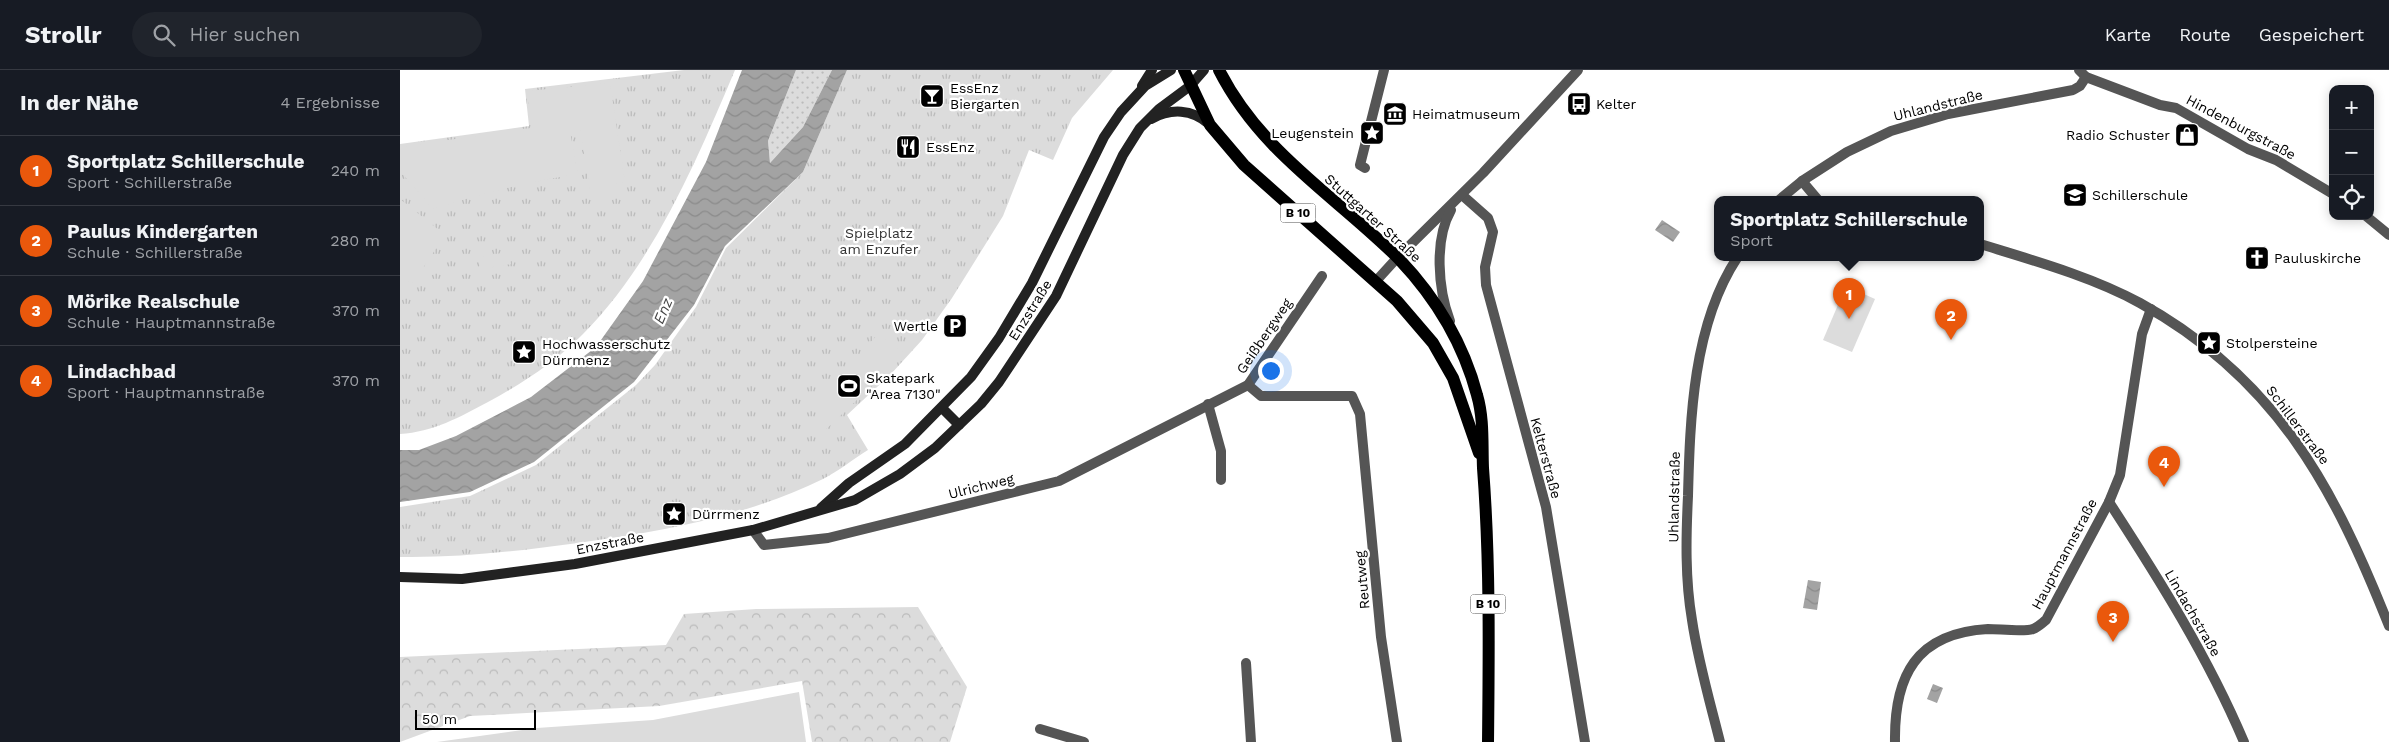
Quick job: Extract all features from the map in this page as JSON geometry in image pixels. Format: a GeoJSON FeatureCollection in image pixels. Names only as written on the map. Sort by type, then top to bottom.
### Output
{"type":"FeatureCollection","features":[{"type":"Feature","properties":{"kind":"main road"},"geometry":{"type":"LineString","coordinates":[[1132,98],[1152,70]]}},
{"type":"Feature","properties":{"kind":"main road","name":"Enzstraße"},"geometry":{"type":"LineString","coordinates":[[820,509],[849,483],[906,444],[971,377],[999,338],[1032,282],[1104,137],[1132,98],[1145,86],[1171,70]]}},
{"type":"Feature","properties":{"kind":"main road","name":"B 10"},"geometry":{"type":"LineString","coordinates":[[1184,70],[1190,86]]}},
{"type":"Feature","properties":{"kind":"main road","name":"Enzstraße"},"geometry":{"type":"LineString","coordinates":[[400,577],[462,579],[575,564],[753,530],[855,500],[900,474],[935,448],[981,404],[999,382],[1056,296],[1075,260],[1123,155],[1144,123],[1159,108],[1190,86],[1204,70]]}},
{"type":"Feature","properties":{"kind":"main road","name":"Stuttgarter Straße"},"geometry":{"type":"LineString","coordinates":[[1219,70],[1242,108],[1272,145],[1317,188],[1397,258],[1420,282],[1453,330],[1477,394],[1483,423],[1483,465],[1488,559],[1488,742]]}},
{"type":"Feature","properties":{"kind":"main road","name":"Stuttgarter Straße"},"geometry":{"type":"LineString","coordinates":[[1190,86],[1210,125],[1244,165],[1376,281],[1411,316],[1442,359],[1460,394],[1483,465]]}},
{"type":"Feature","properties":{"kind":"main road"},"geometry":{"type":"LineString","coordinates":[[1144,123],[1171,112],[1183,111],[1202,118],[1210,125]]}},
{"type":"Feature","properties":{"kind":"main road"},"geometry":{"type":"LineString","coordinates":[[942,408],[959,425]]}},
{"type":"Feature","properties":{"kind":"street"},"geometry":{"type":"LineString","coordinates":[[1365,168],[1360,164],[1384,70]]}},
{"type":"Feature","properties":{"kind":"street"},"geometry":{"type":"LineString","coordinates":[[1376,281],[1459,198],[1578,70]]}},
{"type":"Feature","properties":{"kind":"street","name":"Uhlandstraße"},"geometry":{"type":"LineString","coordinates":[[1784,196],[1802,181],[1847,152],[1900,127],[1948,114],[2073,90],[2080,86],[2083,74]]}},
{"type":"Feature","properties":{"kind":"street","name":"Hindenburgstraße"},"geometry":{"type":"LineString","coordinates":[[2083,74],[2160,105],[2176,108],[2248,149],[2276,160],[2329,192]]}},
{"type":"Feature","properties":{"kind":"street"},"geometry":{"type":"LineString","coordinates":[[1802,181],[1815,196]]}},
{"type":"Feature","properties":{"kind":"street"},"geometry":{"type":"LineString","coordinates":[[1453,330],[1443,293],[1441,258],[1443,232],[1448,216],[1459,198]]}},
{"type":"Feature","properties":{"kind":"street","name":"Kelterstraße"},"geometry":{"type":"LineString","coordinates":[[1459,198],[1488,218],[1493,232],[1485,268],[1489,300],[1546,507],[1585,742]]}},
{"type":"Feature","properties":{"kind":"street"},"geometry":{"type":"LineString","coordinates":[[2371,220],[2389,235]]}},
{"type":"Feature","properties":{"kind":"street","name":"Schillerstraße"},"geometry":{"type":"LineString","coordinates":[[1984,245],[2050,265],[2151,309],[2208,348],[2248,384],[2279,418],[2308,458],[2338,507],[2363,560],[2389,626]]}},
{"type":"Feature","properties":{"kind":"street","name":"Uhlandstraße"},"geometry":{"type":"LineString","coordinates":[[1720,742],[1692,620],[1686,545],[1689,439],[1697,368],[1712,310],[1735,261]]}},
{"type":"Feature","properties":{"kind":"street","name":"Geißbergweg"},"geometry":{"type":"LineString","coordinates":[[1208,404],[1248,385],[1322,276]]}},
{"type":"Feature","properties":{"kind":"street","name":"Hauptmannstraße"},"geometry":{"type":"LineString","coordinates":[[1896,742],[1895,714],[1903,680],[1923,651],[1947,636],[1972,630],[2033,629],[2046,620],[2108,502],[2120,475],[2142,334],[2151,309]]}},
{"type":"Feature","properties":{"kind":"street","name":"Reutweg"},"geometry":{"type":"LineString","coordinates":[[1248,385],[1261,396],[1352,396],[1360,414],[1381,637],[1397,742]]}},
{"type":"Feature","properties":{"kind":"street"},"geometry":{"type":"LineString","coordinates":[[1208,404],[1221,450],[1221,480]]}},
{"type":"Feature","properties":{"kind":"street","name":"Ulrichweg"},"geometry":{"type":"LineString","coordinates":[[753,530],[764,546],[828,538],[1059,481],[1208,404]]}},
{"type":"Feature","properties":{"kind":"street","name":"Lindachstraße"},"geometry":{"type":"LineString","coordinates":[[2108,502],[2184,622],[2227,702],[2244,742]]}},
{"type":"Feature","properties":{"kind":"street"},"geometry":{"type":"LineString","coordinates":[[1246,663],[1251,742]]}},
{"type":"Feature","properties":{"kind":"street"},"geometry":{"type":"LineString","coordinates":[[1040,729],[1084,742]]}},
{"type":"Feature","properties":{"kind":"green space"},"geometry":{"type":"Polygon","coordinates":[[[684,70],[735,70],[689,175],[671,210],[631,276],[608,306],[573,344],[538,372],[513,388],[478,408],[446,423],[412,433],[400,434],[400,144],[529,126],[525,89],[684,70]]]}},
{"type":"Feature","properties":{"kind":"green space"},"geometry":{"type":"Polygon","coordinates":[[[796,70],[832,70],[803,127],[770,163],[768,141],[796,70]]]}},
{"type":"Feature","properties":{"kind":"green space","name":"Spielplatz am Enzufer"},"geometry":{"type":"Polygon","coordinates":[[[847,70],[1113,70],[1072,118],[1053,160],[1029,150],[1003,216],[952,298],[922,340],[891,374],[847,415],[868,450],[829,476],[794,492],[734,513],[703,521],[641,533],[534,549],[467,555],[400,557],[400,507],[470,496],[536,465],[636,385],[655,365],[696,307],[726,248],[803,172],[847,70]]]}},
{"type":"Feature","properties":{"kind":"green space"},"geometry":{"type":"Polygon","coordinates":[[[610,83],[625,182],[610,184],[611,198],[592,201],[580,130],[570,132],[578,174],[504,189],[433,209],[400,171],[400,147],[531,128],[527,91],[610,83]]]}},
{"type":"Feature","properties":{"kind":"green space"},"geometry":{"type":"Polygon","coordinates":[[[400,199],[445,235],[413,283],[400,278],[400,199]]]}},
{"type":"Feature","properties":{"kind":"green space"},"geometry":{"type":"Polygon","coordinates":[[[509,252],[511,264],[480,269],[478,257],[509,252]]]}},
{"type":"Feature","properties":{"kind":"green space"},"geometry":{"type":"Polygon","coordinates":[[[1846,286],[1875,299],[1852,352],[1823,340],[1846,286]]]}},
{"type":"Feature","properties":{"kind":"green space","name":"Skatepark \"Area 7130\""},"geometry":{"type":"Polygon","coordinates":[[[878,334],[905,354],[817,438],[811,430],[824,419],[813,405],[820,399],[816,395],[838,378],[878,334]]]}},
{"type":"Feature","properties":{"kind":"green space"},"geometry":{"type":"Polygon","coordinates":[[[918,607],[967,687],[950,742],[812,742],[802,681],[659,706],[470,716],[400,742],[400,657],[666,645],[684,614],[756,609],[918,607]]]}},
{"type":"Feature","properties":{"kind":"green space"},"geometry":{"type":"Polygon","coordinates":[[[799,692],[806,742],[437,742],[537,728],[653,720],[799,692]]]}},
{"type":"Feature","properties":{"kind":"water","name":"Enz"},"geometry":{"type":"Polygon","coordinates":[[[742,70],[796,70],[768,141],[770,163],[803,127],[832,70],[847,70],[803,172],[725,246],[694,305],[634,382],[534,462],[470,492],[400,502],[400,450],[419,450],[456,436],[531,397],[596,347],[643,281],[706,162],[742,70]]]}},
{"type":"Feature","properties":{"kind":"water"},"geometry":{"type":"Polygon","coordinates":[[[1662,220],[1680,232],[1673,242],[1655,230],[1662,220]]]}},
{"type":"Feature","properties":{"kind":"water"},"geometry":{"type":"Polygon","coordinates":[[[1808,580],[1821,582],[1817,610],[1803,608],[1808,580]]]}},
{"type":"Feature","properties":{"kind":"water"},"geometry":{"type":"Polygon","coordinates":[[[1933,684],[1943,688],[1937,703],[1927,699],[1933,684]]]}},
{"type":"Feature","properties":{"kind":"place","name":"EssEnz Biergarten"},"geometry":{"type":"Point","coordinates":[932,96]}},
{"type":"Feature","properties":{"kind":"place","name":"Kelter"},"geometry":{"type":"Point","coordinates":[1579,104]}},
{"type":"Feature","properties":{"kind":"place","name":"Heimatmuseum"},"geometry":{"type":"Point","coordinates":[1395,114]}},
{"type":"Feature","properties":{"kind":"place","name":"Leugenstein"},"geometry":{"type":"Point","coordinates":[1372,133]}},
{"type":"Feature","properties":{"kind":"place","name":"Radio Schuster"},"geometry":{"type":"Point","coordinates":[2187,135]}},
{"type":"Feature","properties":{"kind":"place","name":"EssEnz"},"geometry":{"type":"Point","coordinates":[908,147]}},
{"type":"Feature","properties":{"kind":"place","name":"Schillerschule"},"geometry":{"type":"Point","coordinates":[2075,195]}},
{"type":"Feature","properties":{"kind":"place","name":"Pauluskirche"},"geometry":{"type":"Point","coordinates":[2257,258]}},
{"type":"Feature","properties":{"kind":"place","name":"Sportplatz Schillerschule"},"geometry":{"type":"Point","coordinates":[1849,319]}},
{"type":"Feature","properties":{"kind":"place","name":"Wertle"},"geometry":{"type":"Point","coordinates":[955,326]}},
{"type":"Feature","properties":{"kind":"place","name":"Paulus Kindergarten"},"geometry":{"type":"Point","coordinates":[1951,340]}},
{"type":"Feature","properties":{"kind":"place","name":"Stolpersteine"},"geometry":{"type":"Point","coordinates":[2209,343]}},
{"type":"Feature","properties":{"kind":"place","name":"Hochwasserschutz Dürrmenz"},"geometry":{"type":"Point","coordinates":[524,352]}},
{"type":"Feature","properties":{"kind":"place","name":"Skatepark \"Area 7130\""},"geometry":{"type":"Point","coordinates":[849,386]}},
{"type":"Feature","properties":{"kind":"place","name":"Lindachbad"},"geometry":{"type":"Point","coordinates":[2164,487]}},
{"type":"Feature","properties":{"kind":"place","name":"Dürrmenz"},"geometry":{"type":"Point","coordinates":[674,514]}},
{"type":"Feature","properties":{"kind":"place","name":"Mörike Realschule"},"geometry":{"type":"Point","coordinates":[2113,642]}}]}
